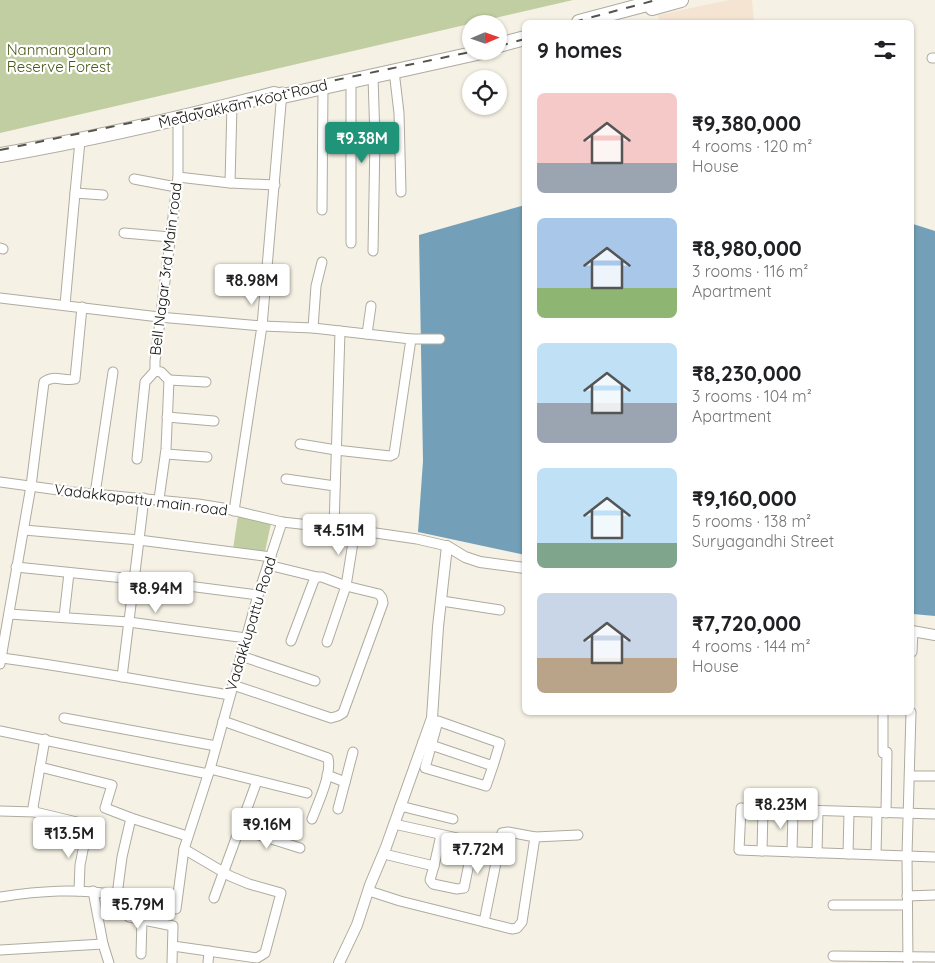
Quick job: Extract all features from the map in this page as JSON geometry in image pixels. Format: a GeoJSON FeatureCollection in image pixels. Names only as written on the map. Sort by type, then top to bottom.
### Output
{"type":"FeatureCollection","features":[{"type":"Feature","properties":{"kind":"main road"},"geometry":{"type":"LineString","coordinates":[[587,20],[662,0]]}},
{"type":"Feature","properties":{"kind":"main road"},"geometry":{"type":"LineString","coordinates":[[608,20],[681,0]]}},
{"type":"Feature","properties":{"kind":"main road"},"geometry":{"type":"LineString","coordinates":[[508,44],[522,39]]}},
{"type":"Feature","properties":{"kind":"main road"},"geometry":{"type":"LineString","coordinates":[[508,45],[522,43]]}},
{"type":"Feature","properties":{"kind":"main road"},"geometry":{"type":"LineString","coordinates":[[280,93],[462,53]]}},
{"type":"Feature","properties":{"kind":"main road","name":"Medavakkam Koot Road"},"geometry":{"type":"LineString","coordinates":[[0,155],[80,141],[280,93],[373,76],[462,56]]}},
{"type":"Feature","properties":{"kind":"street"},"geometry":{"type":"LineString","coordinates":[[394,71],[399,112],[401,192]]}},
{"type":"Feature","properties":{"kind":"street"},"geometry":{"type":"LineString","coordinates":[[373,76],[374,251]]}},
{"type":"Feature","properties":{"kind":"street"},"geometry":{"type":"LineString","coordinates":[[351,80],[351,243]]}},
{"type":"Feature","properties":{"kind":"street"},"geometry":{"type":"LineString","coordinates":[[322,210],[323,86]]}},
{"type":"Feature","properties":{"kind":"street"},"geometry":{"type":"LineString","coordinates":[[234,511],[262,326],[275,185],[280,93]]}},
{"type":"Feature","properties":{"kind":"street"},"geometry":{"type":"LineString","coordinates":[[230,183],[232,105]]}},
{"type":"Feature","properties":{"kind":"street","name":"Bell Nagar 3rd Main road"},"geometry":{"type":"LineString","coordinates":[[169,380],[161,372],[155,371],[178,177],[178,119]]}},
{"type":"Feature","properties":{"kind":"street"},"geometry":{"type":"LineString","coordinates":[[65,305],[80,141]]}},
{"type":"Feature","properties":{"kind":"street"},"geometry":{"type":"LineString","coordinates":[[178,177],[230,183],[275,185]]}},
{"type":"Feature","properties":{"kind":"street"},"geometry":{"type":"LineString","coordinates":[[134,179],[176,187]]}},
{"type":"Feature","properties":{"kind":"street"},"geometry":{"type":"LineString","coordinates":[[76,193],[103,195]]}},
{"type":"Feature","properties":{"kind":"street"},"geometry":{"type":"LineString","coordinates":[[124,233],[170,237]]}},
{"type":"Feature","properties":{"kind":"street"},"geometry":{"type":"LineString","coordinates":[[313,328],[316,286],[322,262]]}},
{"type":"Feature","properties":{"kind":"street"},"geometry":{"type":"LineString","coordinates":[[228,272],[267,274]]}},
{"type":"Feature","properties":{"kind":"street"},"geometry":{"type":"LineString","coordinates":[[0,298],[82,306],[160,317],[440,339]]}},
{"type":"Feature","properties":{"kind":"street"},"geometry":{"type":"LineString","coordinates":[[82,306],[75,379],[52,378],[44,382],[31,486],[1,661],[71,667],[230,695]]}},
{"type":"Feature","properties":{"kind":"street"},"geometry":{"type":"LineString","coordinates":[[367,334],[370,306]]}},
{"type":"Feature","properties":{"kind":"street"},"geometry":{"type":"LineString","coordinates":[[334,528],[340,331]]}},
{"type":"Feature","properties":{"kind":"street"},"geometry":{"type":"LineString","coordinates":[[300,444],[390,456],[394,454],[411,338]]}},
{"type":"Feature","properties":{"kind":"street"},"geometry":{"type":"LineString","coordinates":[[138,459],[145,382],[155,371]]}},
{"type":"Feature","properties":{"kind":"street"},"geometry":{"type":"LineString","coordinates":[[95,494],[113,372]]}},
{"type":"Feature","properties":{"kind":"street"},"geometry":{"type":"LineString","coordinates":[[159,499],[166,454],[169,380],[206,382]]}},
{"type":"Feature","properties":{"kind":"street"},"geometry":{"type":"LineString","coordinates":[[167,417],[214,421]]}},
{"type":"Feature","properties":{"kind":"street"},"geometry":{"type":"LineString","coordinates":[[166,454],[207,458]]}},
{"type":"Feature","properties":{"kind":"street"},"geometry":{"type":"LineString","coordinates":[[286,479],[335,486]]}},
{"type":"Feature","properties":{"kind":"street","name":"Vadakkapattu main road"},"geometry":{"type":"LineString","coordinates":[[0,482],[198,504],[282,522]]}},
{"type":"Feature","properties":{"kind":"street"},"geometry":{"type":"LineString","coordinates":[[122,677],[144,498]]}},
{"type":"Feature","properties":{"kind":"street"},"geometry":{"type":"LineString","coordinates":[[282,522],[417,539],[447,546],[465,557],[480,562],[522,568]]}},
{"type":"Feature","properties":{"kind":"street","name":"Vadakkupattu Road"},"geometry":{"type":"LineString","coordinates":[[176,909],[187,836],[209,772],[258,595],[282,522]]}},
{"type":"Feature","properties":{"kind":"street"},"geometry":{"type":"LineString","coordinates":[[24,530],[140,540],[270,561],[346,586],[379,594],[382,598],[384,603],[343,712],[338,716],[331,718],[233,684]]}},
{"type":"Feature","properties":{"kind":"street"},"geometry":{"type":"LineString","coordinates":[[327,642],[346,586],[355,530]]}},
{"type":"Feature","properties":{"kind":"street"},"geometry":{"type":"LineString","coordinates":[[339,963],[358,925],[400,806],[420,767],[435,719],[447,546]]}},
{"type":"Feature","properties":{"kind":"street"},"geometry":{"type":"LineString","coordinates":[[16,567],[134,579],[258,595]]}},
{"type":"Feature","properties":{"kind":"street"},"geometry":{"type":"LineString","coordinates":[[64,617],[69,573]]}},
{"type":"Feature","properties":{"kind":"street"},"geometry":{"type":"LineString","coordinates":[[291,641],[314,580],[317,577]]}},
{"type":"Feature","properties":{"kind":"street"},"geometry":{"type":"LineString","coordinates":[[442,601],[500,610]]}},
{"type":"Feature","properties":{"kind":"street"},"geometry":{"type":"LineString","coordinates":[[10,614],[129,622],[246,638]]}},
{"type":"Feature","properties":{"kind":"street"},"geometry":{"type":"LineString","coordinates":[[914,631],[935,634]]}},
{"type":"Feature","properties":{"kind":"street"},"geometry":{"type":"LineString","coordinates":[[241,656],[315,681]]}},
{"type":"Feature","properties":{"kind":"street"},"geometry":{"type":"LineString","coordinates":[[876,854],[887,752],[883,753],[883,715]]}},
{"type":"Feature","properties":{"kind":"street"},"geometry":{"type":"LineString","coordinates":[[908,960],[907,856],[910,814],[911,715]]}},
{"type":"Feature","properties":{"kind":"street"},"geometry":{"type":"LineString","coordinates":[[64,718],[216,746]]}},
{"type":"Feature","properties":{"kind":"street"},"geometry":{"type":"LineString","coordinates":[[420,767],[486,786],[500,743],[435,719]]}},
{"type":"Feature","properties":{"kind":"street"},"geometry":{"type":"LineString","coordinates":[[223,721],[324,755],[328,758],[327,775],[312,819]]}},
{"type":"Feature","properties":{"kind":"street"},"geometry":{"type":"LineString","coordinates":[[0,731],[257,781],[307,793]]}},
{"type":"Feature","properties":{"kind":"street"},"geometry":{"type":"LineString","coordinates":[[34,812],[33,807],[45,739]]}},
{"type":"Feature","properties":{"kind":"street"},"geometry":{"type":"LineString","coordinates":[[427,743],[492,766]]}},
{"type":"Feature","properties":{"kind":"street"},"geometry":{"type":"LineString","coordinates":[[338,809],[353,752]]}},
{"type":"Feature","properties":{"kind":"street"},"geometry":{"type":"LineString","coordinates":[[40,767],[112,785],[105,808],[187,836]]}},
{"type":"Feature","properties":{"kind":"street"},"geometry":{"type":"LineString","coordinates":[[327,775],[345,782]]}},
{"type":"Feature","properties":{"kind":"street"},"geometry":{"type":"LineString","coordinates":[[910,776],[935,776]]}},
{"type":"Feature","properties":{"kind":"street"},"geometry":{"type":"LineString","coordinates":[[214,898],[257,781]]}},
{"type":"Feature","properties":{"kind":"street"},"geometry":{"type":"LineString","coordinates":[[400,806],[452,819]]}},
{"type":"Feature","properties":{"kind":"street"},"geometry":{"type":"LineString","coordinates":[[935,814],[740,808],[739,850],[935,857]]}},
{"type":"Feature","properties":{"kind":"street"},"geometry":{"type":"LineString","coordinates":[[762,851],[763,809]]}},
{"type":"Feature","properties":{"kind":"street"},"geometry":{"type":"LineString","coordinates":[[792,852],[793,810]]}},
{"type":"Feature","properties":{"kind":"street"},"geometry":{"type":"LineString","coordinates":[[0,811],[34,812],[85,824],[87,830],[80,865],[79,891]]}},
{"type":"Feature","properties":{"kind":"street"},"geometry":{"type":"LineString","coordinates":[[817,852],[818,811]]}},
{"type":"Feature","properties":{"kind":"street"},"geometry":{"type":"LineString","coordinates":[[848,854],[849,812]]}},
{"type":"Feature","properties":{"kind":"street"},"geometry":{"type":"LineString","coordinates":[[131,818],[122,857],[117,895],[124,913],[129,916],[173,926],[172,963]]}},
{"type":"Feature","properties":{"kind":"street"},"geometry":{"type":"LineString","coordinates":[[394,824],[468,840],[473,844],[464,888],[457,889],[431,883],[441,835]]}},
{"type":"Feature","properties":{"kind":"street"},"geometry":{"type":"LineString","coordinates":[[240,830],[300,848]]}},
{"type":"Feature","properties":{"kind":"street"},"geometry":{"type":"LineString","coordinates":[[484,922],[502,833],[508,832],[535,837],[578,835]]}},
{"type":"Feature","properties":{"kind":"street"},"geometry":{"type":"LineString","coordinates":[[369,891],[400,901],[512,929],[517,928],[522,922],[535,837]]}},
{"type":"Feature","properties":{"kind":"street"},"geometry":{"type":"LineString","coordinates":[[173,946],[256,960],[265,952],[281,893],[249,884],[224,873],[184,849]]}},
{"type":"Feature","properties":{"kind":"street"},"geometry":{"type":"LineString","coordinates":[[384,854],[434,866]]}},
{"type":"Feature","properties":{"kind":"street"},"geometry":{"type":"LineString","coordinates":[[0,897],[31,892],[79,891],[117,895]]}},
{"type":"Feature","properties":{"kind":"street"},"geometry":{"type":"LineString","coordinates":[[93,891],[103,944],[109,963]]}},
{"type":"Feature","properties":{"kind":"street"},"geometry":{"type":"LineString","coordinates":[[833,905],[907,900],[935,895]]}},
{"type":"Feature","properties":{"kind":"street"},"geometry":{"type":"LineString","coordinates":[[141,954],[142,919]]}},
{"type":"Feature","properties":{"kind":"street"},"geometry":{"type":"LineString","coordinates":[[0,950],[103,944]]}},
{"type":"Feature","properties":{"kind":"street"},"geometry":{"type":"LineString","coordinates":[[208,963],[209,951]]}},
{"type":"Feature","properties":{"kind":"street"},"geometry":{"type":"LineString","coordinates":[[833,956],[908,960],[935,957]]}},
{"type":"Feature","properties":{"kind":"shaded area"},"geometry":{"type":"Polygon","coordinates":[[[729,0],[752,0],[754,20],[659,20],[658,15],[729,0]]]}},
{"type":"Feature","properties":{"kind":"green space","name":"Nanmangalam Reserve Forest"},"geometry":{"type":"Polygon","coordinates":[[[0,0],[573,0],[508,15],[462,15],[462,26],[0,133],[0,0]]]}},
{"type":"Feature","properties":{"kind":"green space"},"geometry":{"type":"Polygon","coordinates":[[[238,516],[271,523],[265,552],[233,549],[238,516]]]}},
{"type":"Feature","properties":{"kind":"water"},"geometry":{"type":"Polygon","coordinates":[[[522,206],[522,554],[418,532],[423,461],[419,235],[522,206]]]}},
{"type":"Feature","properties":{"kind":"water"},"geometry":{"type":"Polygon","coordinates":[[[914,224],[935,231],[935,616],[914,614],[914,224]]]}},
{"type":"Feature","properties":{"kind":"railway"},"geometry":{"type":"LineString","coordinates":[[581,20],[656,0]]}},
{"type":"Feature","properties":{"kind":"railway"},"geometry":{"type":"LineString","coordinates":[[508,44],[522,40]]}},
{"type":"Feature","properties":{"kind":"railway"},"geometry":{"type":"LineString","coordinates":[[0,150],[462,54]]}}]}
